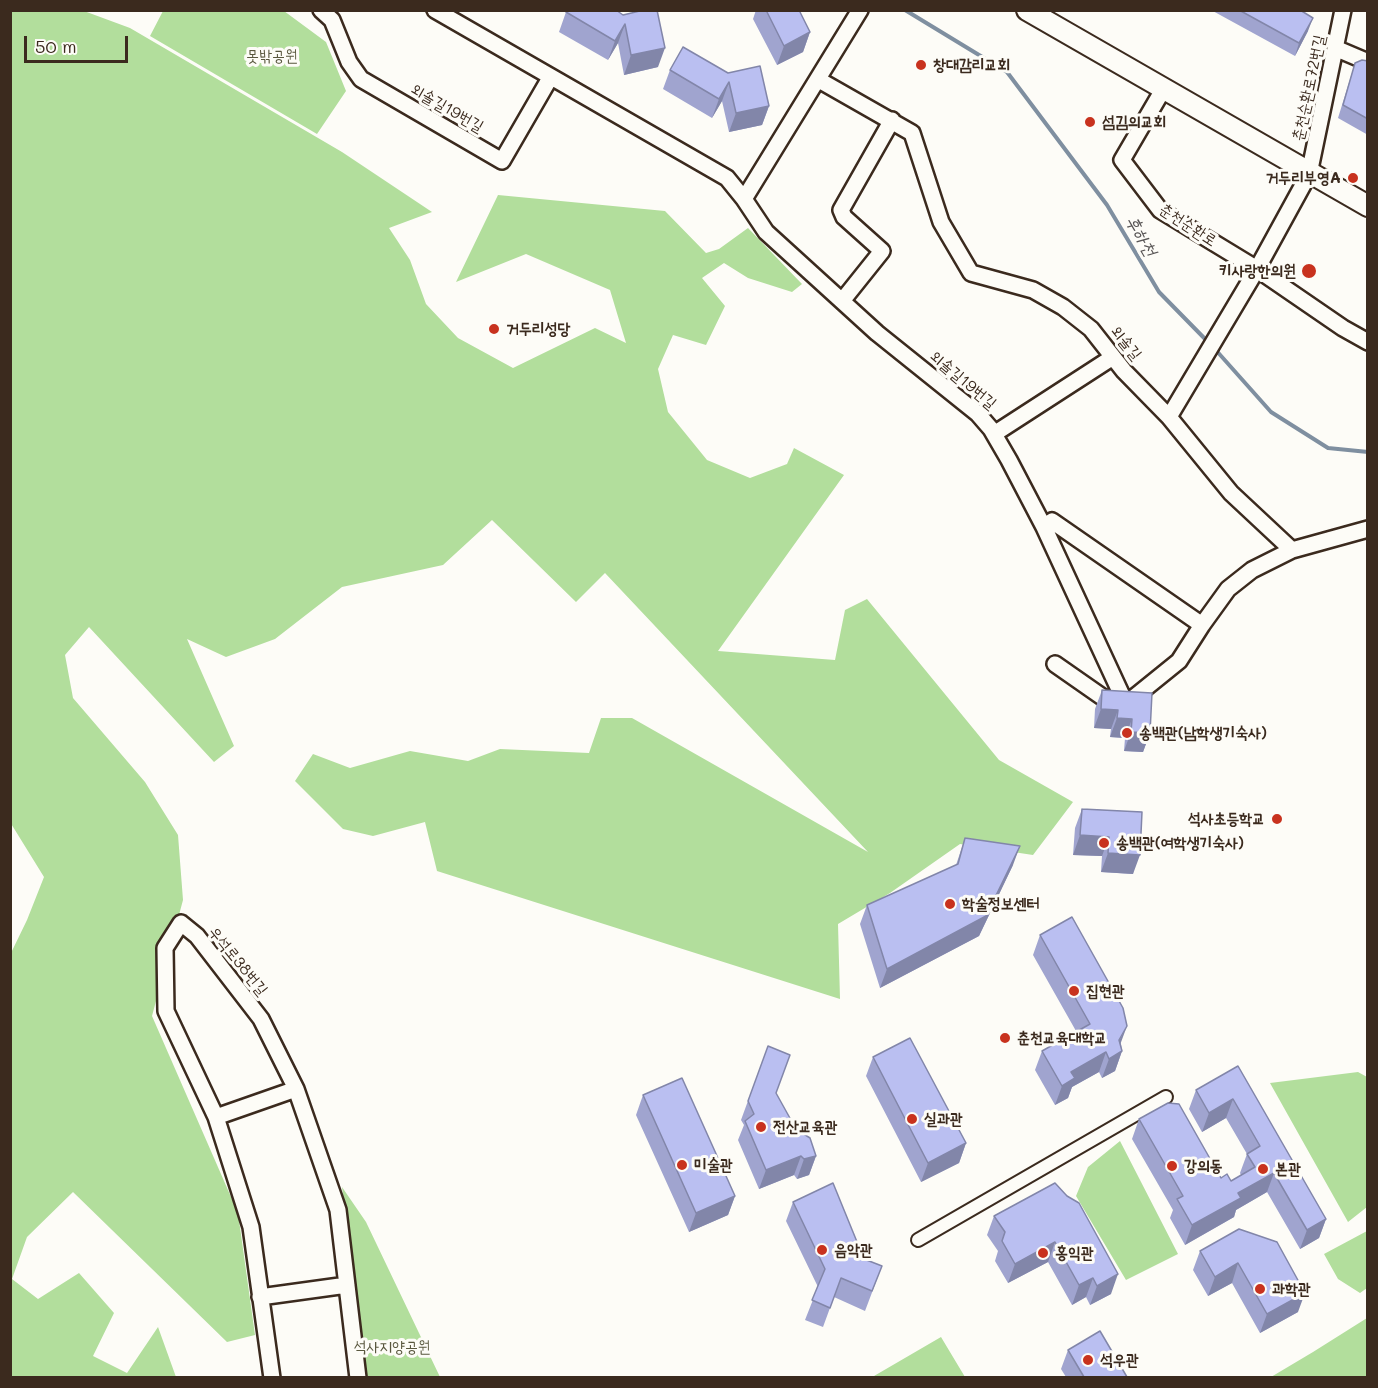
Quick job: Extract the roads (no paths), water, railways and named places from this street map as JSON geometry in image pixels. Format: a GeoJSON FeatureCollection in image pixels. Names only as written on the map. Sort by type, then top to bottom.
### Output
{"type":"FeatureCollection","features":[{"type":"Feature","properties":{"kind":"street","name":"외솔길19번길"},"geometry":{"type":"LineString","coordinates":[[321,10],[332,20],[349,62],[361,79],[502,161],[550,78]]}},
{"type":"Feature","properties":{"kind":"street","name":"외솔길19번길"},"geometry":{"type":"LineString","coordinates":[[435,10],[727,178],[766,232],[878,333],[978,414],[994,434],[1044,527],[1124,700]]}},
{"type":"Feature","properties":{"kind":"street"},"geometry":{"type":"LineString","coordinates":[[744,199],[860,10]]}},
{"type":"Feature","properties":{"kind":"street"},"geometry":{"type":"LineString","coordinates":[[1027,10],[1368,206]]}},
{"type":"Feature","properties":{"kind":"street","name":"춘천순환로72번길"},"geometry":{"type":"LineString","coordinates":[[1168,417],[1257,269],[1309,174],[1344,10]]}},
{"type":"Feature","properties":{"kind":"street"},"geometry":{"type":"LineString","coordinates":[[1335,48],[1368,62]]}},
{"type":"Feature","properties":{"kind":"street","name":"외솔길"},"geometry":{"type":"LineString","coordinates":[[819,80],[912,133],[941,222],[971,273],[1033,290],[1064,307],[1091,329],[1231,493],[1292,550]]}},
{"type":"Feature","properties":{"kind":"street","name":"춘천순환로"},"geometry":{"type":"LineString","coordinates":[[1164,88],[1122,160],[1160,210],[1257,269],[1343,328],[1368,342]]}},
{"type":"Feature","properties":{"kind":"street"},"geometry":{"type":"LineString","coordinates":[[842,301],[882,251],[844,217],[841,210],[892,120]]}},
{"type":"Feature","properties":{"kind":"street"},"geometry":{"type":"LineString","coordinates":[[994,434],[1113,357]]}},
{"type":"Feature","properties":{"kind":"street"},"geometry":{"type":"LineString","coordinates":[[1044,527],[1053,521],[1202,625]]}},
{"type":"Feature","properties":{"kind":"street"},"geometry":{"type":"LineString","coordinates":[[1055,664],[1108,701],[1132,699],[1179,661],[1228,589],[1252,570],[1292,550],[1368,529]]}},
{"type":"Feature","properties":{"kind":"street","name":"우석로38번길"},"geometry":{"type":"LineString","coordinates":[[272,1377],[251,1227],[216,1116],[166,1011],[165,948],[181,923],[197,936],[261,1019],[296,1089],[338,1210],[358,1377]]}},
{"type":"Feature","properties":{"kind":"street"},"geometry":{"type":"LineString","coordinates":[[216,1116],[296,1089]]}},
{"type":"Feature","properties":{"kind":"street"},"geometry":{"type":"LineString","coordinates":[[918,1240],[1166,1097]]}},
{"type":"Feature","properties":{"kind":"street"},"geometry":{"type":"LineString","coordinates":[[260,1297],[347,1285]]}},
{"type":"Feature","properties":{"kind":"waterway","name":"후하천"},"geometry":{"type":"LineString","coordinates":[[905,10],[1007,72],[1107,205],[1159,292],[1209,343]]}},
{"type":"Feature","properties":{"kind":"waterway","name":"후하천"},"geometry":{"type":"LineString","coordinates":[[1214,348],[1271,412],[1328,448],[1368,452]]}},
{"type":"Feature","properties":{"kind":"place","name":"창대감리교회"},"geometry":{"type":"Point","coordinates":[921,65]}},
{"type":"Feature","properties":{"kind":"place","name":"섬김의교회"},"geometry":{"type":"Point","coordinates":[1090,122]}},
{"type":"Feature","properties":{"kind":"place","name":"거두리부영A"},"geometry":{"type":"Point","coordinates":[1353,178]}},
{"type":"Feature","properties":{"kind":"place","name":"키사랑한의원"},"geometry":{"type":"Point","coordinates":[1309,271]}},
{"type":"Feature","properties":{"kind":"place","name":"거두리성당"},"geometry":{"type":"Point","coordinates":[494,329]}},
{"type":"Feature","properties":{"kind":"place","name":"송백관(남학생기숙사)"},"geometry":{"type":"Point","coordinates":[1127,733]}},
{"type":"Feature","properties":{"kind":"place","name":"석사초등학교"},"geometry":{"type":"Point","coordinates":[1277,819]}},
{"type":"Feature","properties":{"kind":"place","name":"송백관(여학생기숙사)"},"geometry":{"type":"Point","coordinates":[1104,843]}},
{"type":"Feature","properties":{"kind":"place","name":"학술정보센터"},"geometry":{"type":"Point","coordinates":[950,904]}},
{"type":"Feature","properties":{"kind":"place","name":"집현관"},"geometry":{"type":"Point","coordinates":[1074,991]}},
{"type":"Feature","properties":{"kind":"place","name":"춘천교육대학교"},"geometry":{"type":"Point","coordinates":[1005,1038]}},
{"type":"Feature","properties":{"kind":"place","name":"실과관"},"geometry":{"type":"Point","coordinates":[912,1119]}},
{"type":"Feature","properties":{"kind":"place","name":"전산교육관"},"geometry":{"type":"Point","coordinates":[761,1127]}},
{"type":"Feature","properties":{"kind":"place","name":"미술관"},"geometry":{"type":"Point","coordinates":[682,1165]}},
{"type":"Feature","properties":{"kind":"place","name":"강의동"},"geometry":{"type":"Point","coordinates":[1172,1166]}},
{"type":"Feature","properties":{"kind":"place","name":"본관"},"geometry":{"type":"Point","coordinates":[1263,1169]}},
{"type":"Feature","properties":{"kind":"place","name":"음악관"},"geometry":{"type":"Point","coordinates":[822,1250]}},
{"type":"Feature","properties":{"kind":"place","name":"홍익관"},"geometry":{"type":"Point","coordinates":[1043,1253]}},
{"type":"Feature","properties":{"kind":"place","name":"과학관"},"geometry":{"type":"Point","coordinates":[1260,1289]}},
{"type":"Feature","properties":{"kind":"place","name":"석우관"},"geometry":{"type":"Point","coordinates":[1088,1360]}},
{"type":"Feature","properties":{"kind":"park label","name":"못밖공원"},"geometry":{"type":"Point","coordinates":[272,56]}},
{"type":"Feature","properties":{"kind":"park label","name":"석사지양공원"},"geometry":{"type":"Point","coordinates":[392,1347]}}]}
